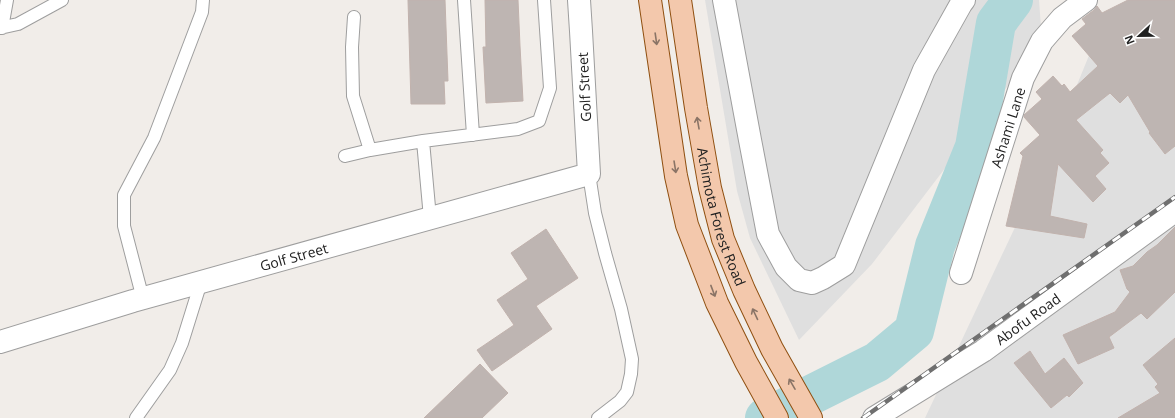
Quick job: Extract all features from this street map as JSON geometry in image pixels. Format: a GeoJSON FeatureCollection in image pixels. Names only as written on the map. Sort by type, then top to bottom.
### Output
{"type":"FeatureCollection","features":[{"type":"Feature","properties":{"kind":"main road"},"geometry":{"type":"LineString","coordinates":[[650,0],[675,169],[687,225],[717,303],[746,362],[777,418]]}},
{"type":"Feature","properties":{"kind":"main road","name":"Achimota Forest Road"},"geometry":{"type":"LineString","coordinates":[[680,0],[696,108],[710,188],[723,239],[744,290],[772,349],[811,418]]}},
{"type":"Feature","properties":{"kind":"street","name":"Golf Street"},"geometry":{"type":"LineString","coordinates":[[0,342],[143,298],[589,174],[579,0]]}},
{"type":"Feature","properties":{"kind":"street"},"geometry":{"type":"LineString","coordinates":[[724,0],[768,234],[786,267],[799,280],[812,283],[844,265],[924,70],[964,0]]}},
{"type":"Feature","properties":{"kind":"street","name":"Ashami Lane"},"geometry":{"type":"LineString","coordinates":[[961,274],[1023,78],[1042,41],[1062,18],[1086,0]]}},
{"type":"Feature","properties":{"kind":"street","name":"Abofu Road"},"geometry":{"type":"LineString","coordinates":[[874,418],[983,351],[1175,211]]}},
{"type":"Feature","properties":{"kind":"lane"},"geometry":{"type":"LineString","coordinates":[[7,0],[1,28],[18,24],[62,0]]}},
{"type":"Feature","properties":{"kind":"lane"},"geometry":{"type":"LineString","coordinates":[[143,298],[124,226],[124,195],[154,138],[202,12],[203,0]]}},
{"type":"Feature","properties":{"kind":"lane"},"geometry":{"type":"LineString","coordinates":[[464,0],[473,135]]}},
{"type":"Feature","properties":{"kind":"lane"},"geometry":{"type":"LineString","coordinates":[[345,156],[423,141],[518,129],[539,121],[550,88],[544,0]]}},
{"type":"Feature","properties":{"kind":"lane"},"geometry":{"type":"LineString","coordinates":[[354,17],[352,47],[353,96],[370,150]]}},
{"type":"Feature","properties":{"kind":"lane"},"geometry":{"type":"LineString","coordinates":[[423,141],[430,218]]}},
{"type":"Feature","properties":{"kind":"lane","name":"Golf Street"},"geometry":{"type":"LineString","coordinates":[[589,174],[595,212],[605,254],[628,335],[632,359],[631,374],[627,392],[620,401],[598,418]]}},
{"type":"Feature","properties":{"kind":"lane"},"geometry":{"type":"LineString","coordinates":[[136,418],[170,370],[182,344],[201,282]]}},
{"type":"Feature","properties":{"kind":"shaded area"},"geometry":{"type":"Polygon","coordinates":[[[705,0],[1039,0],[1042,41],[872,264],[799,340],[750,238],[737,191],[705,0]]]}},
{"type":"Feature","properties":{"kind":"shaded area"},"geometry":{"type":"Polygon","coordinates":[[[1175,0],[1175,418],[925,418],[1043,168],[1090,53],[1175,0]]]}},
{"type":"Feature","properties":{"kind":"building"},"geometry":{"type":"Polygon","coordinates":[[[408,0],[445,0],[448,81],[444,81],[445,104],[411,104],[408,0]]]}},
{"type":"Feature","properties":{"kind":"building"},"geometry":{"type":"Polygon","coordinates":[[[485,0],[518,0],[523,101],[486,103],[483,47],[486,47],[485,0]]]}},
{"type":"Feature","properties":{"kind":"building"},"geometry":{"type":"Polygon","coordinates":[[[1128,0],[1175,0],[1175,146],[1165,154],[1149,133],[1150,132],[1128,95],[1120,103],[1110,93],[1076,120],[1103,150],[1100,153],[1109,163],[1095,176],[1106,189],[1093,202],[1058,164],[1050,216],[1087,224],[1084,238],[1006,226],[1023,156],[1020,153],[1040,135],[1024,117],[1024,115],[1042,99],[1036,92],[1053,76],[1062,86],[1064,84],[1070,92],[1098,66],[1072,36],[1086,24],[1082,19],[1097,6],[1102,13],[1128,0]]]}},
{"type":"Feature","properties":{"kind":"building"},"geometry":{"type":"Polygon","coordinates":[[[1175,227],[1175,292],[1147,319],[1141,313],[1109,337],[1114,348],[1078,364],[1063,335],[1115,312],[1130,292],[1127,289],[1120,270],[1133,266],[1175,227]]]}},
{"type":"Feature","properties":{"kind":"building"},"geometry":{"type":"Polygon","coordinates":[[[546,229],[578,278],[536,306],[552,329],[492,371],[477,350],[514,325],[497,300],[528,279],[511,253],[546,229]]]}},
{"type":"Feature","properties":{"kind":"building"},"geometry":{"type":"Polygon","coordinates":[[[1175,338],[1175,418],[1118,418],[1160,393],[1155,387],[1158,384],[1143,365],[1175,338]]]}},
{"type":"Feature","properties":{"kind":"building"},"geometry":{"type":"Polygon","coordinates":[[[1030,351],[1045,374],[1064,358],[1083,383],[1069,397],[1067,395],[1051,408],[1014,363],[1030,351]]]}},
{"type":"Feature","properties":{"kind":"building"},"geometry":{"type":"Polygon","coordinates":[[[480,364],[508,393],[482,418],[424,418],[480,364]]]}},
{"type":"Feature","properties":{"kind":"waterway"},"geometry":{"type":"LineString","coordinates":[[765,418],[877,362],[914,331],[935,246],[975,147],[996,23],[1013,0]]}},
{"type":"Feature","properties":{"kind":"railway"},"geometry":{"type":"LineString","coordinates":[[863,418],[1175,197]]}}]}
